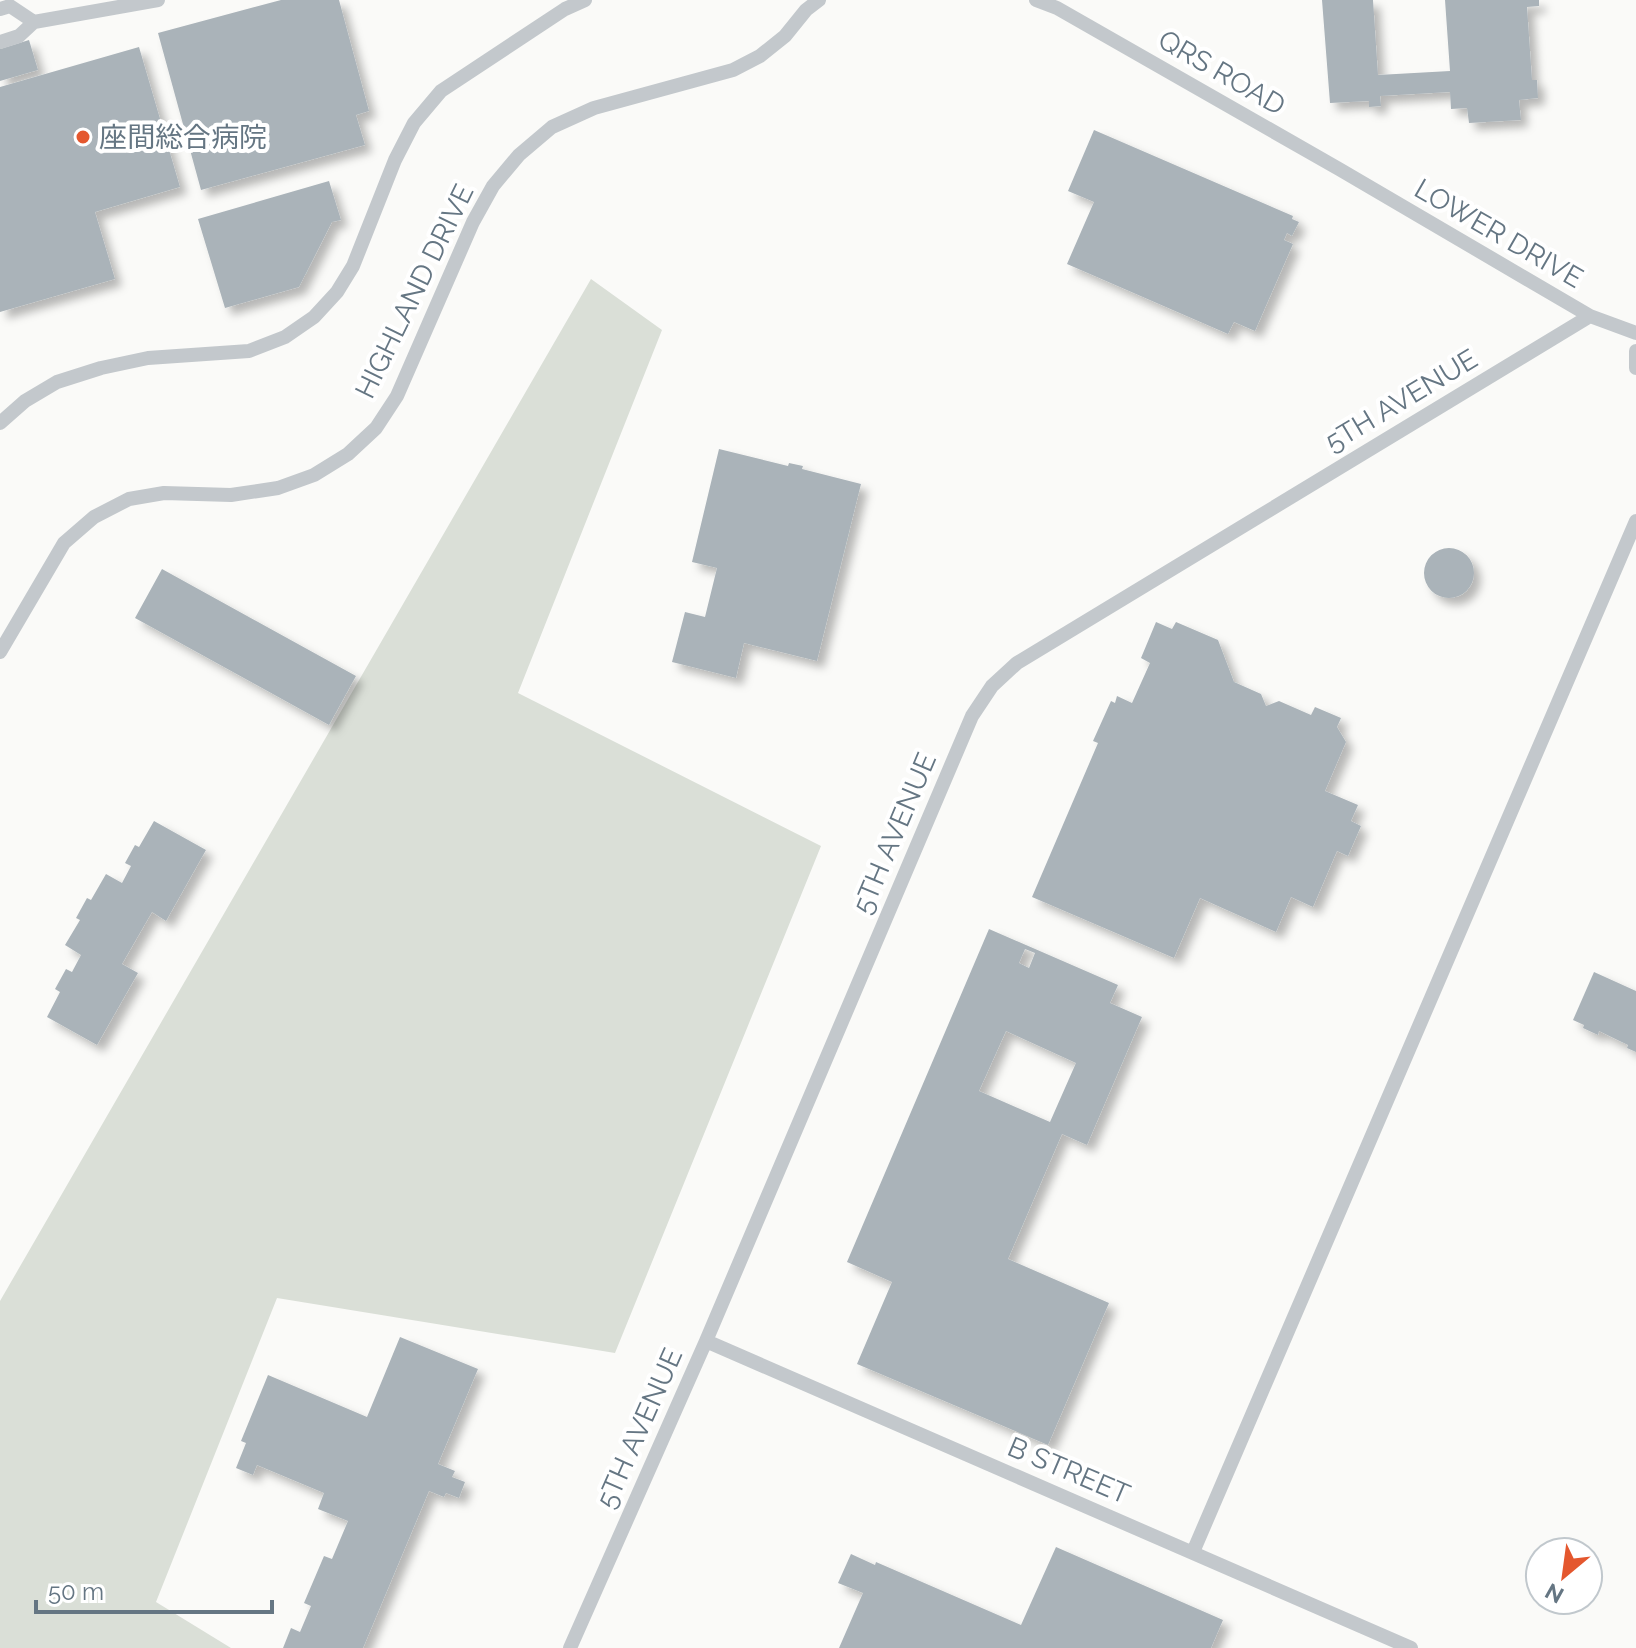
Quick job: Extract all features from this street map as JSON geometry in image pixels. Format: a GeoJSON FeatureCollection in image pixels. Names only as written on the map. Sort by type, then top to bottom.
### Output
{"type":"FeatureCollection","features":[{"type":"Feature","properties":{"kind":"lane"},"geometry":{"type":"LineString","coordinates":[[0,42],[19,36],[34,22],[158,0]]}},
{"type":"Feature","properties":{"kind":"lane"},"geometry":{"type":"LineString","coordinates":[[0,423],[25,401],[57,382],[148,358],[249,351],[285,337],[314,317],[337,292],[353,266],[395,160],[414,123],[441,91],[565,9],[585,0]]}},
{"type":"Feature","properties":{"kind":"lane","name":"HIGHLAND DRIVE"},"geometry":{"type":"LineString","coordinates":[[0,652],[64,543],[94,517],[129,499],[164,493],[231,495],[278,488],[314,475],[348,454],[376,428],[397,396],[473,222],[493,186],[519,155],[552,127],[594,108],[733,70],[760,56],[785,36],[806,10],[819,0]]}},
{"type":"Feature","properties":{"kind":"lane","name":"QRS ROAD"},"geometry":{"type":"LineString","coordinates":[[1036,0],[1057,8],[1339,169]]}},
{"type":"Feature","properties":{"kind":"lane"},"geometry":{"type":"LineString","coordinates":[[0,9],[10,6],[34,22]]}},
{"type":"Feature","properties":{"kind":"lane","name":"LOWER DRIVE"},"geometry":{"type":"LineString","coordinates":[[1339,169],[1590,316],[1636,333]]}},
{"type":"Feature","properties":{"kind":"lane","name":"5TH AVENUE"},"geometry":{"type":"LineString","coordinates":[[570,1648],[706,1341],[972,716],[992,686],[1017,663],[1590,316]]}},
{"type":"Feature","properties":{"kind":"lane"},"geometry":{"type":"LineString","coordinates":[[1636,351],[1636,368]]}},
{"type":"Feature","properties":{"kind":"lane"},"geometry":{"type":"LineString","coordinates":[[1193,1552],[1636,521]]}},
{"type":"Feature","properties":{"kind":"lane","name":"B STREET"},"geometry":{"type":"LineString","coordinates":[[706,1341],[1411,1648]]}},
{"type":"Feature","properties":{"kind":"shaded area"},"geometry":{"type":"Polygon","coordinates":[[[591,279],[662,330],[518,693],[821,846],[615,1353],[277,1298],[156,1602],[231,1648],[0,1648],[0,1301],[591,279]]]}},
{"type":"Feature","properties":{"kind":"building"},"geometry":{"type":"Polygon","coordinates":[[[281,0],[339,0],[369,111],[356,115],[365,145],[201,190],[158,33],[281,0]]]}},
{"type":"Feature","properties":{"kind":"building"},"geometry":{"type":"Polygon","coordinates":[[[1322,0],[1373,0],[1378,75],[1450,71],[1445,0],[1539,0],[1539,6],[1527,7],[1532,80],[1537,80],[1538,98],[1519,100],[1521,120],[1469,123],[1467,108],[1451,109],[1450,92],[1380,96],[1381,106],[1369,107],[1369,101],[1330,103],[1322,0]]]}},
{"type":"Feature","properties":{"kind":"building"},"geometry":{"type":"Polygon","coordinates":[[[29,40],[38,70],[0,81],[0,49],[29,40]]]}},
{"type":"Feature","properties":{"kind":"building","name":"座間総合病院"},"geometry":{"type":"Polygon","coordinates":[[[139,47],[180,187],[95,212],[115,279],[0,312],[0,87],[139,47]]]}},
{"type":"Feature","properties":{"kind":"building"},"geometry":{"type":"Polygon","coordinates":[[[1094,130],[1293,216],[1292,219],[1299,222],[1292,236],[1287,233],[1284,240],[1293,244],[1255,331],[1234,322],[1228,334],[1067,264],[1094,202],[1068,191],[1094,130]]]}},
{"type":"Feature","properties":{"kind":"building"},"geometry":{"type":"Polygon","coordinates":[[[329,181],[341,220],[332,222],[299,287],[225,308],[198,219],[329,181]]]}},
{"type":"Feature","properties":{"kind":"building"},"geometry":{"type":"Polygon","coordinates":[[[719,449],[788,466],[789,463],[803,466],[802,469],[861,484],[817,661],[744,643],[736,678],[672,662],[685,612],[705,617],[717,568],[692,562],[719,449]]]}},
{"type":"Feature","properties":{"kind":"building"},"geometry":{"type":"Polygon","coordinates":[[[1449,548],[1467,555],[1474,573],[1467,591],[1449,598],[1431,591],[1424,573],[1431,555],[1449,548]]]}},
{"type":"Feature","properties":{"kind":"building"},"geometry":{"type":"Polygon","coordinates":[[[162,569],[356,676],[329,725],[135,618],[162,569]]]}},
{"type":"Feature","properties":{"kind":"building"},"geometry":{"type":"Polygon","coordinates":[[[1156,622],[1172,629],[1176,622],[1218,640],[1234,682],[1261,694],[1266,706],[1279,701],[1311,715],[1315,707],[1341,718],[1337,727],[1346,742],[1325,791],[1358,805],[1351,821],[1361,826],[1348,856],[1337,851],[1313,907],[1291,897],[1276,932],[1200,898],[1174,958],[1032,897],[1098,743],[1093,741],[1111,701],[1115,703],[1117,696],[1132,703],[1150,663],[1141,658],[1156,622]]]}},
{"type":"Feature","properties":{"kind":"building"},"geometry":{"type":"Polygon","coordinates":[[[154,821],[206,850],[166,921],[152,912],[122,964],[138,973],[97,1045],[47,1017],[60,992],[55,989],[66,969],[72,972],[81,955],[65,945],[80,920],[76,918],[87,898],[91,900],[106,874],[122,883],[131,866],[125,863],[135,845],[139,847],[154,821]]]}},
{"type":"Feature","properties":{"kind":"building"},"geometry":{"type":"Polygon","coordinates":[[[989,929],[1118,985],[1110,1003],[1142,1017],[1087,1145],[1062,1134],[1008,1259],[1109,1303],[1048,1445],[857,1364],[892,1282],[847,1262],[989,929]],[[1025,949],[1019,963],[1029,968],[1035,953],[1025,949]],[[1006,1031],[979,1091],[1050,1122],[1076,1063],[1006,1031]]]}},
{"type":"Feature","properties":{"kind":"building"},"geometry":{"type":"Polygon","coordinates":[[[1594,972],[1636,991],[1636,1052],[1627,1048],[1628,1045],[1599,1031],[1598,1035],[1573,1020],[1594,972]]]}},
{"type":"Feature","properties":{"kind":"building"},"geometry":{"type":"Polygon","coordinates":[[[400,1337],[478,1369],[438,1464],[455,1471],[452,1477],[465,1482],[459,1498],[446,1493],[444,1497],[429,1491],[363,1648],[283,1648],[291,1628],[300,1632],[311,1606],[304,1603],[324,1556],[332,1559],[348,1521],[318,1509],[324,1493],[257,1465],[253,1475],[236,1468],[246,1443],[241,1441],[268,1375],[367,1417],[400,1337]]]}},
{"type":"Feature","properties":{"kind":"building"},"geometry":{"type":"Polygon","coordinates":[[[1056,1547],[1223,1620],[1211,1648],[839,1648],[863,1593],[838,1583],[851,1554],[1021,1625],[1056,1547]]]}},
{"type":"Feature","properties":{"kind":"place","name":"座間総合病院"},"geometry":{"type":"Point","coordinates":[83,137]}}]}
